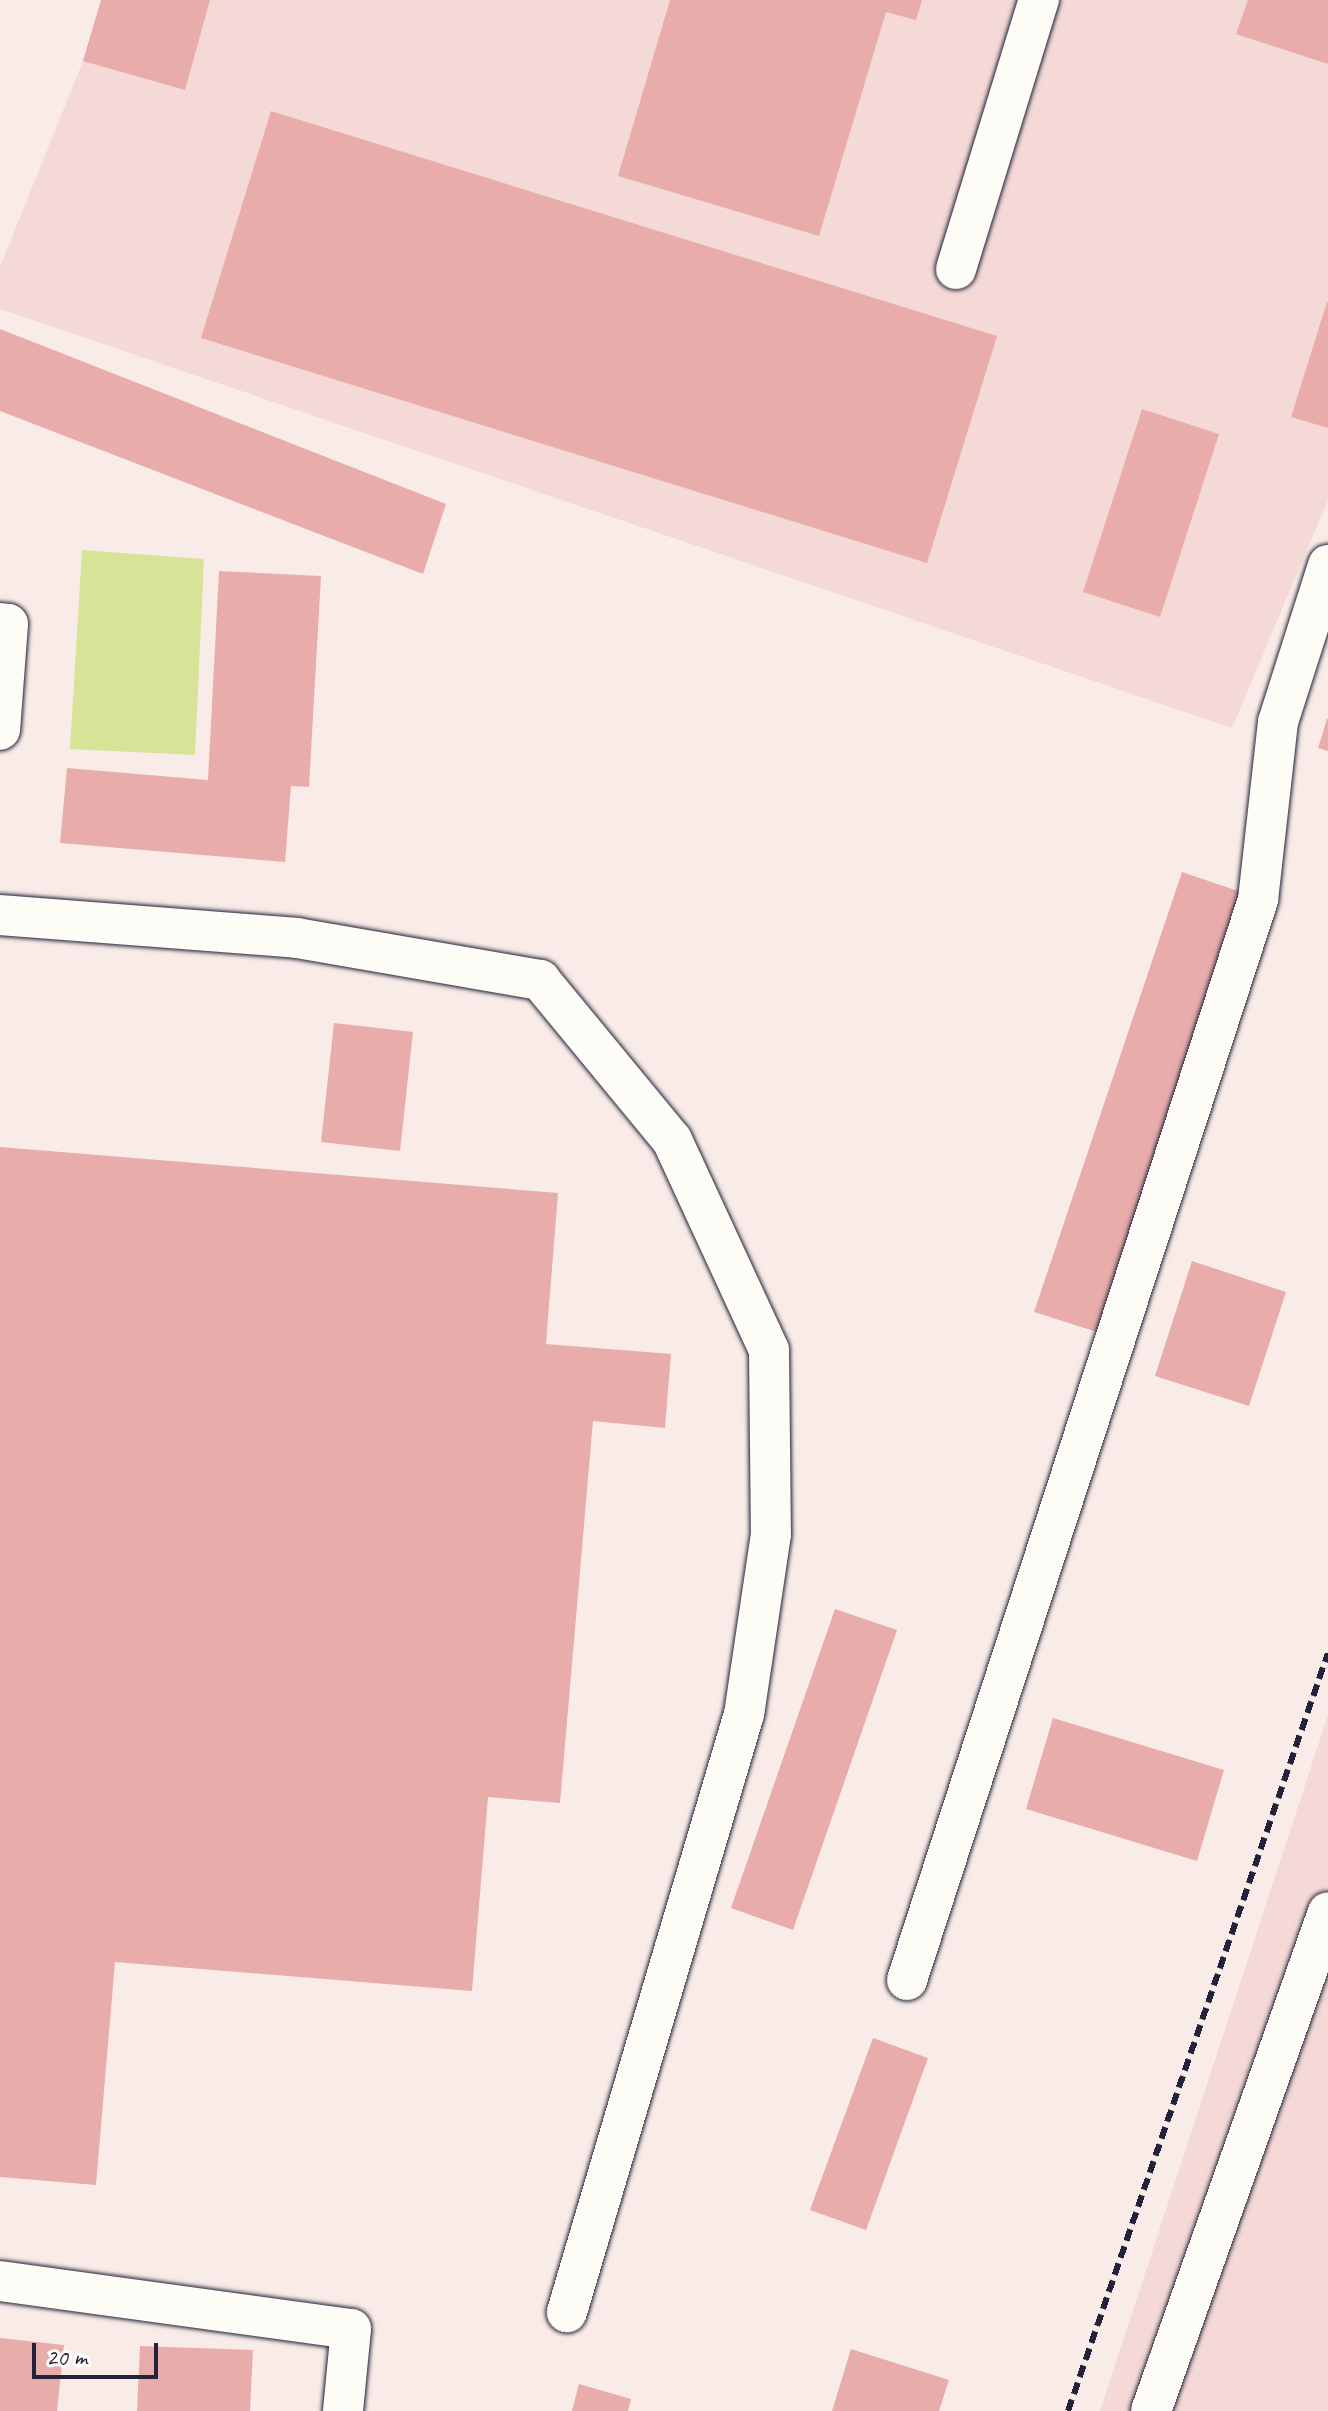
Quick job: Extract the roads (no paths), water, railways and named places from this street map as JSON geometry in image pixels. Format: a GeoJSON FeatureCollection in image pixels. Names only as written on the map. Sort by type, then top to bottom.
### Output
{"type":"FeatureCollection","features":[{"type":"Feature","properties":{"kind":"lane"},"geometry":{"type":"LineString","coordinates":[[956,269],[1039,0]]}},
{"type":"Feature","properties":{"kind":"lane"},"geometry":{"type":"LineString","coordinates":[[907,1980],[1258,900],[1278,722],[1328,565]]}},
{"type":"Feature","properties":{"kind":"lane"},"geometry":{"type":"LineString","coordinates":[[0,623],[8,624],[0,730]]}},
{"type":"Feature","properties":{"kind":"lane"},"geometry":{"type":"LineString","coordinates":[[0,915],[297,938],[540,980],[672,1140],[769,1350],[771,1534],[744,1714],[567,2312]]}},
{"type":"Feature","properties":{"kind":"lane"},"geometry":{"type":"LineString","coordinates":[[1151,2411],[1328,1912]]}},
{"type":"Feature","properties":{"kind":"lane"},"geometry":{"type":"LineString","coordinates":[[0,2281],[351,2329],[343,2411]]}},
{"type":"Feature","properties":{"kind":"railway"},"geometry":{"type":"LineString","coordinates":[[1068,2411],[1328,1653]]}}]}
